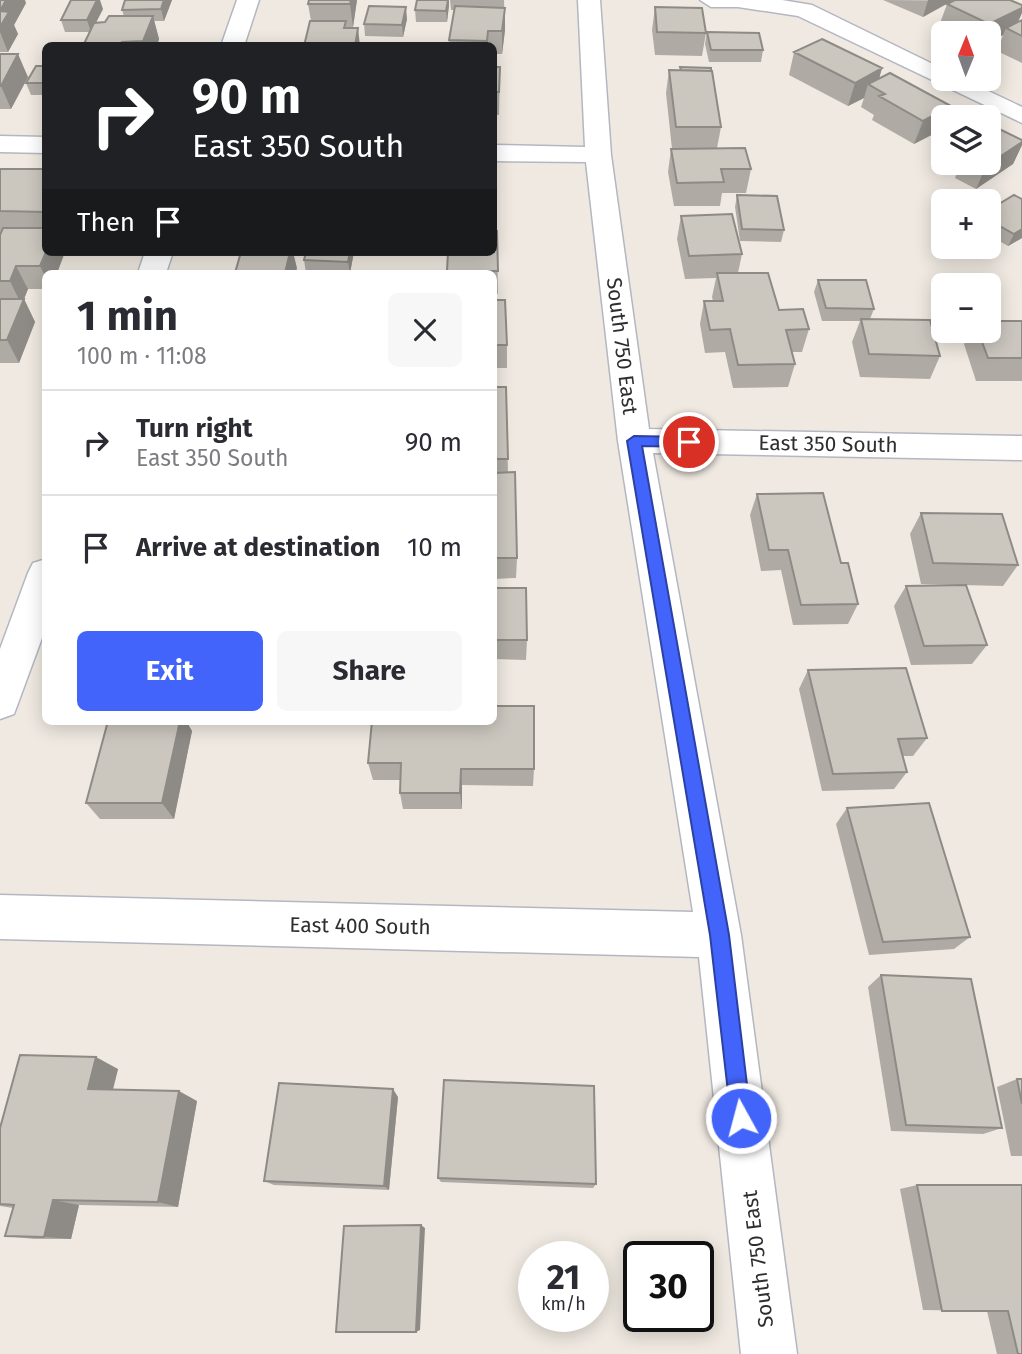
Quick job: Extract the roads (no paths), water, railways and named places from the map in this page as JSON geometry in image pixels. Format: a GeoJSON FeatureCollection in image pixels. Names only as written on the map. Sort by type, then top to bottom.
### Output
{"type":"FeatureCollection","features":[{"type":"Feature","properties":{"kind":"street"},"geometry":{"type":"LineString","coordinates":[[233,42],[248,0]]}},
{"type":"Feature","properties":{"kind":"street","name":"South 750 East"},"geometry":{"type":"LineString","coordinates":[[589,0],[598,155],[634,441],[719,935],[769,1354]]}},
{"type":"Feature","properties":{"kind":"street"},"geometry":{"type":"LineString","coordinates":[[711,0],[737,0],[804,10],[931,72]]}},
{"type":"Feature","properties":{"kind":"street"},"geometry":{"type":"LineString","coordinates":[[971,91],[1022,116]]}},
{"type":"Feature","properties":{"kind":"street"},"geometry":{"type":"LineString","coordinates":[[0,144],[42,145]]}},
{"type":"Feature","properties":{"kind":"street"},"geometry":{"type":"LineString","coordinates":[[497,153],[598,155]]}},
{"type":"Feature","properties":{"kind":"street","name":"East 350 South"},"geometry":{"type":"LineString","coordinates":[[634,441],[1022,448]]}},
{"type":"Feature","properties":{"kind":"street"},"geometry":{"type":"LineString","coordinates":[[0,702],[42,584]]}},
{"type":"Feature","properties":{"kind":"street","name":"East 400 South"},"geometry":{"type":"LineString","coordinates":[[0,917],[719,935]]}}]}
